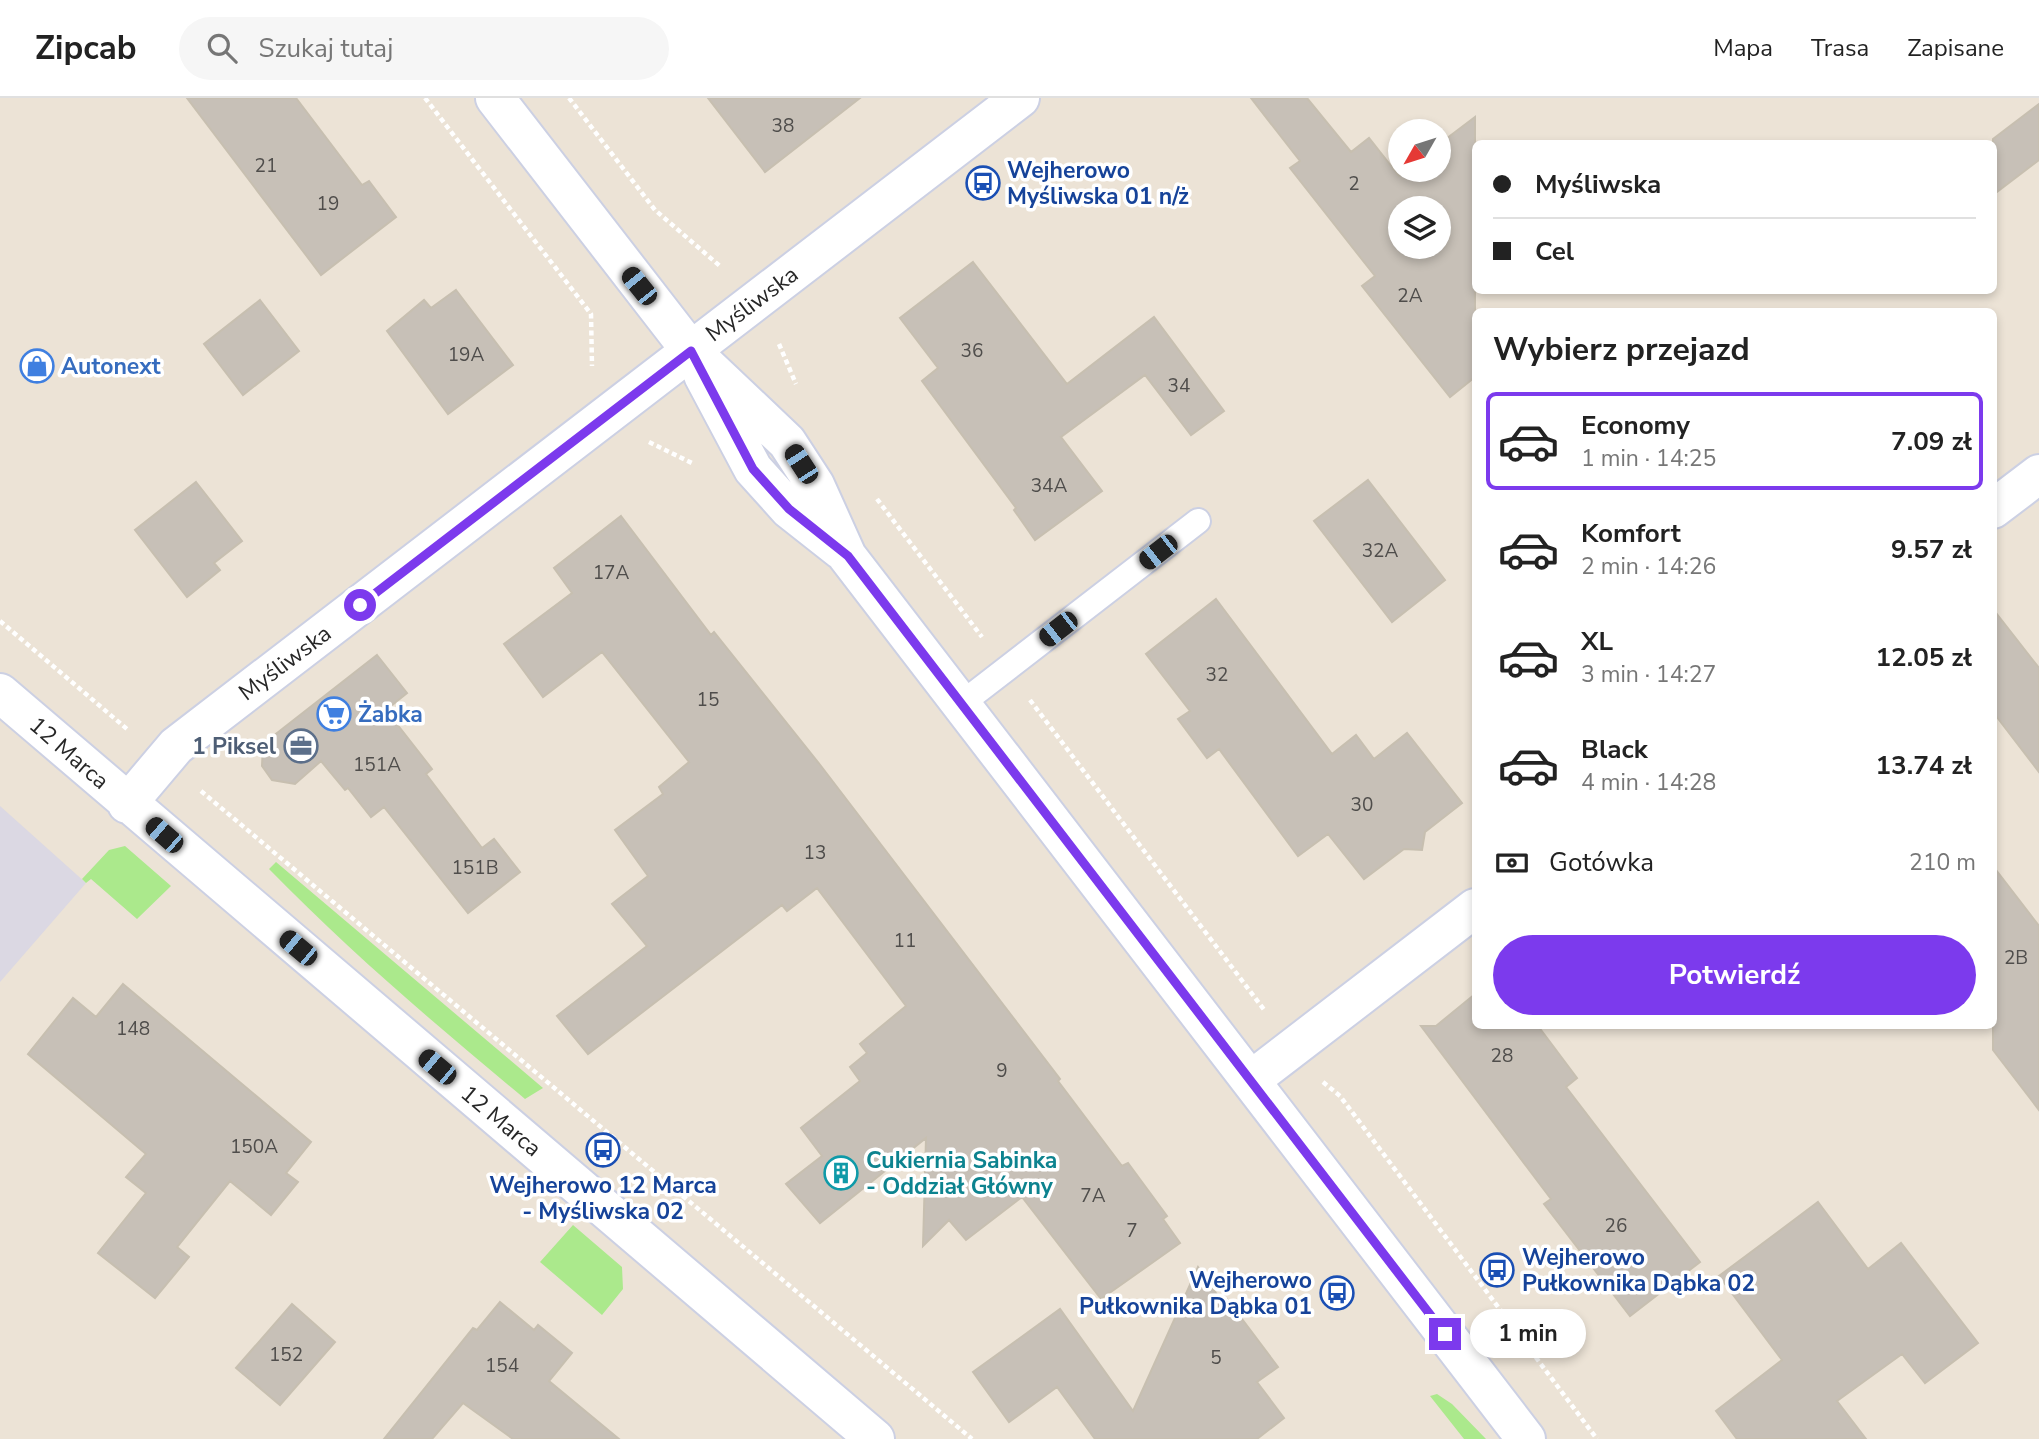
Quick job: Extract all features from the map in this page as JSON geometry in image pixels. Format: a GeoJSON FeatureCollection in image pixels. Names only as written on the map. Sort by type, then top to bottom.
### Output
{"type":"FeatureCollection","features":[{"type":"Feature","properties":{"kind":"street"},"geometry":{"type":"LineString","coordinates":[[495,98],[691,351],[787,442],[815,485],[848,556],[1526,1439]]}},
{"type":"Feature","properties":{"kind":"street","name":"Myśliwska"},"geometry":{"type":"LineString","coordinates":[[127,804],[176,746],[1020,98]]}},
{"type":"Feature","properties":{"kind":"street"},"geometry":{"type":"LineString","coordinates":[[1997,506],[2039,474]]}},
{"type":"Feature","properties":{"kind":"street","name":"12 Marca"},"geometry":{"type":"LineString","coordinates":[[0,693],[875,1439]]}},
{"type":"Feature","properties":{"kind":"street"},"geometry":{"type":"LineString","coordinates":[[1251,1080],[1472,910]]}},
{"type":"Feature","properties":{"kind":"lane"},"geometry":{"type":"LineString","coordinates":[[961,704],[1198,521]]}},
{"type":"Feature","properties":{"kind":"path"},"geometry":{"type":"LineString","coordinates":[[425,98],[591,314],[592,366]]}},
{"type":"Feature","properties":{"kind":"path"},"geometry":{"type":"LineString","coordinates":[[569,98],[655,210],[726,271],[773,331],[793,372],[800,398]]}},
{"type":"Feature","properties":{"kind":"path"},"geometry":{"type":"LineString","coordinates":[[643,433],[651,445],[691,460],[699,468]]}},
{"type":"Feature","properties":{"kind":"path"},"geometry":{"type":"LineString","coordinates":[[874,496],[1256,996],[1306,1069],[1340,1096],[1597,1439]]}},
{"type":"Feature","properties":{"kind":"path"},"geometry":{"type":"LineString","coordinates":[[0,621],[972,1439]]}},
{"type":"Feature","properties":{"kind":"shaded area"},"geometry":{"type":"Polygon","coordinates":[[[0,806],[86,883],[0,982],[0,806]]]}},
{"type":"Feature","properties":{"kind":"green space"},"geometry":{"type":"Polygon","coordinates":[[[125,846],[171,886],[137,919],[91,879],[86,883],[82,879],[109,850],[125,846]]]}},
{"type":"Feature","properties":{"kind":"green space"},"geometry":{"type":"Polygon","coordinates":[[[276,862],[543,1088],[525,1099],[459,1044],[362,959],[300,900],[269,869],[276,862]]]}},
{"type":"Feature","properties":{"kind":"green space"},"geometry":{"type":"Polygon","coordinates":[[[573,1225],[622,1267],[623,1289],[602,1315],[540,1262],[573,1225]]]}},
{"type":"Feature","properties":{"kind":"green space"},"geometry":{"type":"Polygon","coordinates":[[[1437,1394],[1452,1404],[1486,1439],[1464,1439],[1430,1396],[1437,1394]]]}},
{"type":"Feature","properties":{"kind":"building"},"geometry":{"type":"Polygon","coordinates":[[[187,98],[296,98],[362,185],[369,181],[396,217],[321,275],[187,98]]]}},
{"type":"Feature","properties":{"kind":"building"},"geometry":{"type":"Polygon","coordinates":[[[708,98],[860,98],[765,172],[708,98]]]}},
{"type":"Feature","properties":{"kind":"building"},"geometry":{"type":"Polygon","coordinates":[[[1251,98],[1307,98],[1351,152],[1369,138],[1388,162],[1388,182],[1451,182],[1451,135],[1475,117],[1475,140],[1472,140],[1472,294],[1475,294],[1475,308],[1472,308],[1472,379],[1450,397],[1362,286],[1375,276],[1290,168],[1300,161],[1251,98]]]}},
{"type":"Feature","properties":{"kind":"building"},"geometry":{"type":"Polygon","coordinates":[[[2039,104],[2039,160],[1997,192],[1997,140],[1993,139],[2039,104]]]}},
{"type":"Feature","properties":{"kind":"building"},"geometry":{"type":"Polygon","coordinates":[[[973,262],[1067,384],[1154,317],[1224,411],[1191,435],[1145,375],[1061,437],[1102,491],[1035,540],[1014,510],[1016,508],[922,381],[938,368],[900,318],[973,262]]]}},
{"type":"Feature","properties":{"kind":"building"},"geometry":{"type":"Polygon","coordinates":[[[456,290],[513,365],[448,414],[387,331],[424,300],[431,308],[456,290]]]}},
{"type":"Feature","properties":{"kind":"building"},"geometry":{"type":"Polygon","coordinates":[[[260,300],[299,351],[243,395],[204,344],[260,300]]]}},
{"type":"Feature","properties":{"kind":"building"},"geometry":{"type":"Polygon","coordinates":[[[1368,480],[1445,580],[1392,622],[1314,521],[1368,480]]]}},
{"type":"Feature","properties":{"kind":"building"},"geometry":{"type":"Polygon","coordinates":[[[196,482],[242,541],[214,563],[220,570],[187,597],[135,530],[196,482]]]}},
{"type":"Feature","properties":{"kind":"building"},"geometry":{"type":"Polygon","coordinates":[[[621,516],[711,635],[714,632],[821,766],[1060,1079],[1058,1081],[1122,1166],[1128,1163],[1167,1216],[1163,1219],[1180,1243],[1101,1299],[1022,1197],[966,1240],[949,1220],[923,1246],[926,1138],[820,1223],[786,1184],[822,1156],[801,1128],[860,1081],[850,1067],[867,1053],[860,1044],[906,1006],[817,888],[787,911],[782,905],[588,1054],[557,1016],[647,946],[612,904],[648,876],[615,830],[663,794],[659,787],[689,762],[602,652],[543,697],[504,644],[572,593],[554,568],[621,516]]]}},
{"type":"Feature","properties":{"kind":"building"},"geometry":{"type":"Polygon","coordinates":[[[1216,599],[1332,754],[1356,735],[1374,759],[1407,733],[1462,803],[1425,832],[1422,850],[1404,849],[1364,879],[1328,834],[1298,856],[1219,749],[1207,758],[1178,719],[1190,711],[1146,654],[1216,599]]]}},
{"type":"Feature","properties":{"kind":"building"},"geometry":{"type":"Polygon","coordinates":[[[1997,614],[2039,668],[2039,772],[1997,717],[1997,614]]]}},
{"type":"Feature","properties":{"kind":"building"},"geometry":{"type":"Polygon","coordinates":[[[377,655],[407,693],[386,710],[432,769],[426,774],[482,848],[494,839],[520,872],[468,913],[384,807],[371,817],[348,788],[345,790],[321,761],[295,784],[272,780],[262,766],[263,744],[377,655]]]}},
{"type":"Feature","properties":{"kind":"building"},"geometry":{"type":"Polygon","coordinates":[[[1997,871],[2039,926],[2039,1110],[1993,1050],[1993,1029],[1997,1029],[1997,871]]]}},
{"type":"Feature","properties":{"kind":"building"},"geometry":{"type":"Polygon","coordinates":[[[123,984],[311,1142],[286,1173],[298,1182],[271,1215],[230,1181],[177,1247],[189,1257],[155,1298],[98,1253],[146,1193],[126,1177],[146,1154],[28,1054],[73,998],[96,1017],[123,984]]]}},
{"type":"Feature","properties":{"kind":"building"},"geometry":{"type":"Polygon","coordinates":[[[1472,996],[1472,1029],[1540,1029],[1577,1078],[1566,1087],[1700,1262],[1630,1316],[1544,1204],[1551,1199],[1421,1026],[1436,1026],[1472,996]]]}},
{"type":"Feature","properties":{"kind":"building"},"geometry":{"type":"Polygon","coordinates":[[[1818,1202],[1868,1269],[1901,1243],[1978,1343],[1925,1383],[1902,1354],[1837,1401],[1866,1439],[1737,1439],[1716,1411],[1782,1360],[1719,1276],[1818,1202]]]}},
{"type":"Feature","properties":{"kind":"building"},"geometry":{"type":"Polygon","coordinates":[[[1198,1267],[1222,1302],[1227,1299],[1278,1367],[1257,1382],[1284,1418],[1257,1439],[1095,1439],[1057,1387],[1009,1422],[973,1372],[1060,1309],[1133,1411],[1198,1267]]]}},
{"type":"Feature","properties":{"kind":"building"},"geometry":{"type":"Polygon","coordinates":[[[500,1302],[534,1330],[538,1325],[572,1353],[549,1381],[619,1439],[513,1439],[463,1403],[432,1439],[384,1439],[473,1328],[477,1330],[500,1302]]]}},
{"type":"Feature","properties":{"kind":"building"},"geometry":{"type":"Polygon","coordinates":[[[292,1304],[335,1342],[280,1405],[236,1368],[292,1304]]]}},
{"type":"Feature","properties":{"kind":"place","name":"Wejherowo Myśliwska 01 n/ż"},"geometry":{"type":"Point","coordinates":[983,183]}},
{"type":"Feature","properties":{"kind":"place","name":"Autonext"},"geometry":{"type":"Point","coordinates":[37,366]}},
{"type":"Feature","properties":{"kind":"place","name":"Żabka"},"geometry":{"type":"Point","coordinates":[334,714]}},
{"type":"Feature","properties":{"kind":"place","name":"1 Piksel"},"geometry":{"type":"Point","coordinates":[301,746]}},
{"type":"Feature","properties":{"kind":"place","name":"Wejherowo 12 Marca - Myśliwska 02"},"geometry":{"type":"Point","coordinates":[603,1150]}},
{"type":"Feature","properties":{"kind":"place","name":"Cukiernia Sabinka - Oddział Główny"},"geometry":{"type":"Point","coordinates":[841,1173]}},
{"type":"Feature","properties":{"kind":"place","name":"Wejherowo Pułkownika Dąbka 02"},"geometry":{"type":"Point","coordinates":[1497,1270]}},
{"type":"Feature","properties":{"kind":"place","name":"Wejherowo Pułkownika Dąbka 01"},"geometry":{"type":"Point","coordinates":[1337,1293]}},
{"type":"Feature","properties":{"kind":"route"},"geometry":{"type":"LineString","coordinates":[[360,605],[691,351],[753,469],[789,509],[848,556],[1445,1334]]}}]}
